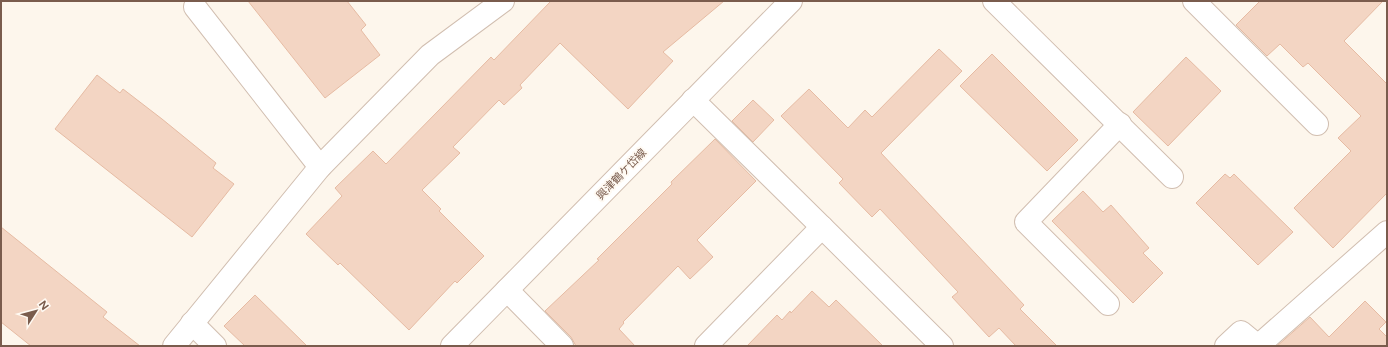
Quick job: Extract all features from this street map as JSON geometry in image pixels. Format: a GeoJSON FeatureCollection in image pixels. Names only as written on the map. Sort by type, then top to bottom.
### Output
{"type":"FeatureCollection","features":[{"type":"Feature","properties":{"kind":"street"},"geometry":{"type":"LineString","coordinates":[[174,346],[320,167],[430,55],[503,1]]}},
{"type":"Feature","properties":{"kind":"street","name":"興津鶴ケ岱線"},"geometry":{"type":"LineString","coordinates":[[452,346],[791,1]]}},
{"type":"Feature","properties":{"kind":"street"},"geometry":{"type":"LineString","coordinates":[[994,1],[1172,176]]}},
{"type":"Feature","properties":{"kind":"street"},"geometry":{"type":"LineString","coordinates":[[1194,1],[1317,124]]}},
{"type":"Feature","properties":{"kind":"street"},"geometry":{"type":"LineString","coordinates":[[195,7],[320,167]]}},
{"type":"Feature","properties":{"kind":"street"},"geometry":{"type":"LineString","coordinates":[[693,100],[942,346]]}},
{"type":"Feature","properties":{"kind":"street"},"geometry":{"type":"LineString","coordinates":[[1108,304],[1026,222],[1120,124]]}},
{"type":"Feature","properties":{"kind":"street"},"geometry":{"type":"LineString","coordinates":[[706,346],[822,227]]}},
{"type":"Feature","properties":{"kind":"street"},"geometry":{"type":"LineString","coordinates":[[1226,346],[1241,332],[1258,346],[1387,232]]}},
{"type":"Feature","properties":{"kind":"street"},"geometry":{"type":"LineString","coordinates":[[507,290],[562,346]]}},
{"type":"Feature","properties":{"kind":"street"},"geometry":{"type":"LineString","coordinates":[[192,323],[215,346]]}},
{"type":"Feature","properties":{"kind":"building"},"geometry":{"type":"Polygon","coordinates":[[[248,1],[347,1],[366,25],[361,30],[380,55],[325,98],[248,1]]]}},
{"type":"Feature","properties":{"kind":"building"},"geometry":{"type":"Polygon","coordinates":[[[551,1],[724,1],[663,52],[673,61],[628,109],[560,43],[520,85],[522,88],[504,105],[499,100],[453,147],[460,153],[422,190],[441,209],[439,211],[484,256],[457,283],[455,281],[409,330],[340,263],[338,265],[306,234],[342,196],[335,188],[373,151],[386,164],[491,57],[494,60],[551,1]]]}},
{"type":"Feature","properties":{"kind":"building"},"geometry":{"type":"Polygon","coordinates":[[[1260,1],[1383,1],[1344,41],[1387,84],[1387,193],[1333,248],[1294,208],[1351,151],[1338,138],[1361,116],[1308,63],[1303,67],[1280,44],[1267,56],[1236,25],[1260,1]]]}},
{"type":"Feature","properties":{"kind":"building"},"geometry":{"type":"Polygon","coordinates":[[[939,49],[962,71],[881,153],[1024,305],[1020,309],[1057,346],[1016,346],[999,328],[989,337],[952,297],[958,292],[880,209],[872,217],[839,183],[843,179],[781,116],[809,89],[848,128],[865,110],[872,117],[939,49]]]}},
{"type":"Feature","properties":{"kind":"building"},"geometry":{"type":"Polygon","coordinates":[[[992,54],[1078,140],[1047,171],[960,86],[992,54]]]}},
{"type":"Feature","properties":{"kind":"building"},"geometry":{"type":"Polygon","coordinates":[[[1186,57],[1221,91],[1168,146],[1133,112],[1186,57]]]}},
{"type":"Feature","properties":{"kind":"building"},"geometry":{"type":"Polygon","coordinates":[[[97,75],[120,93],[123,89],[162,119],[216,163],[213,168],[234,184],[192,237],[55,129],[97,75]]]}},
{"type":"Feature","properties":{"kind":"building"},"geometry":{"type":"Polygon","coordinates":[[[753,100],[774,120],[753,142],[732,121],[753,100]]]}},
{"type":"Feature","properties":{"kind":"building"},"geometry":{"type":"Polygon","coordinates":[[[715,139],[756,181],[697,240],[713,257],[690,279],[678,266],[623,322],[624,323],[619,329],[635,346],[576,346],[571,337],[545,311],[599,260],[597,259],[672,184],[671,182],[715,139]]]}},
{"type":"Feature","properties":{"kind":"building"},"geometry":{"type":"Polygon","coordinates":[[[1225,174],[1230,178],[1234,174],[1293,232],[1258,265],[1196,203],[1225,174]]]}},
{"type":"Feature","properties":{"kind":"building"},"geometry":{"type":"Polygon","coordinates":[[[1083,191],[1103,212],[1111,205],[1149,248],[1143,253],[1163,273],[1133,303],[1052,221],[1083,191]]]}},
{"type":"Feature","properties":{"kind":"building"},"geometry":{"type":"Polygon","coordinates":[[[1,227],[107,312],[103,317],[140,346],[31,346],[1,322],[1,227]]]}},
{"type":"Feature","properties":{"kind":"building"},"geometry":{"type":"Polygon","coordinates":[[[812,291],[829,307],[836,300],[883,346],[747,346],[777,315],[782,320],[790,311],[791,313],[812,291]]]}},
{"type":"Feature","properties":{"kind":"building"},"geometry":{"type":"Polygon","coordinates":[[[255,295],[307,346],[245,346],[224,326],[255,295]]]}},
{"type":"Feature","properties":{"kind":"building"},"geometry":{"type":"Polygon","coordinates":[[[1365,301],[1386,322],[1379,329],[1387,337],[1387,346],[1277,346],[1310,317],[1329,337],[1365,301]]]}}]}
